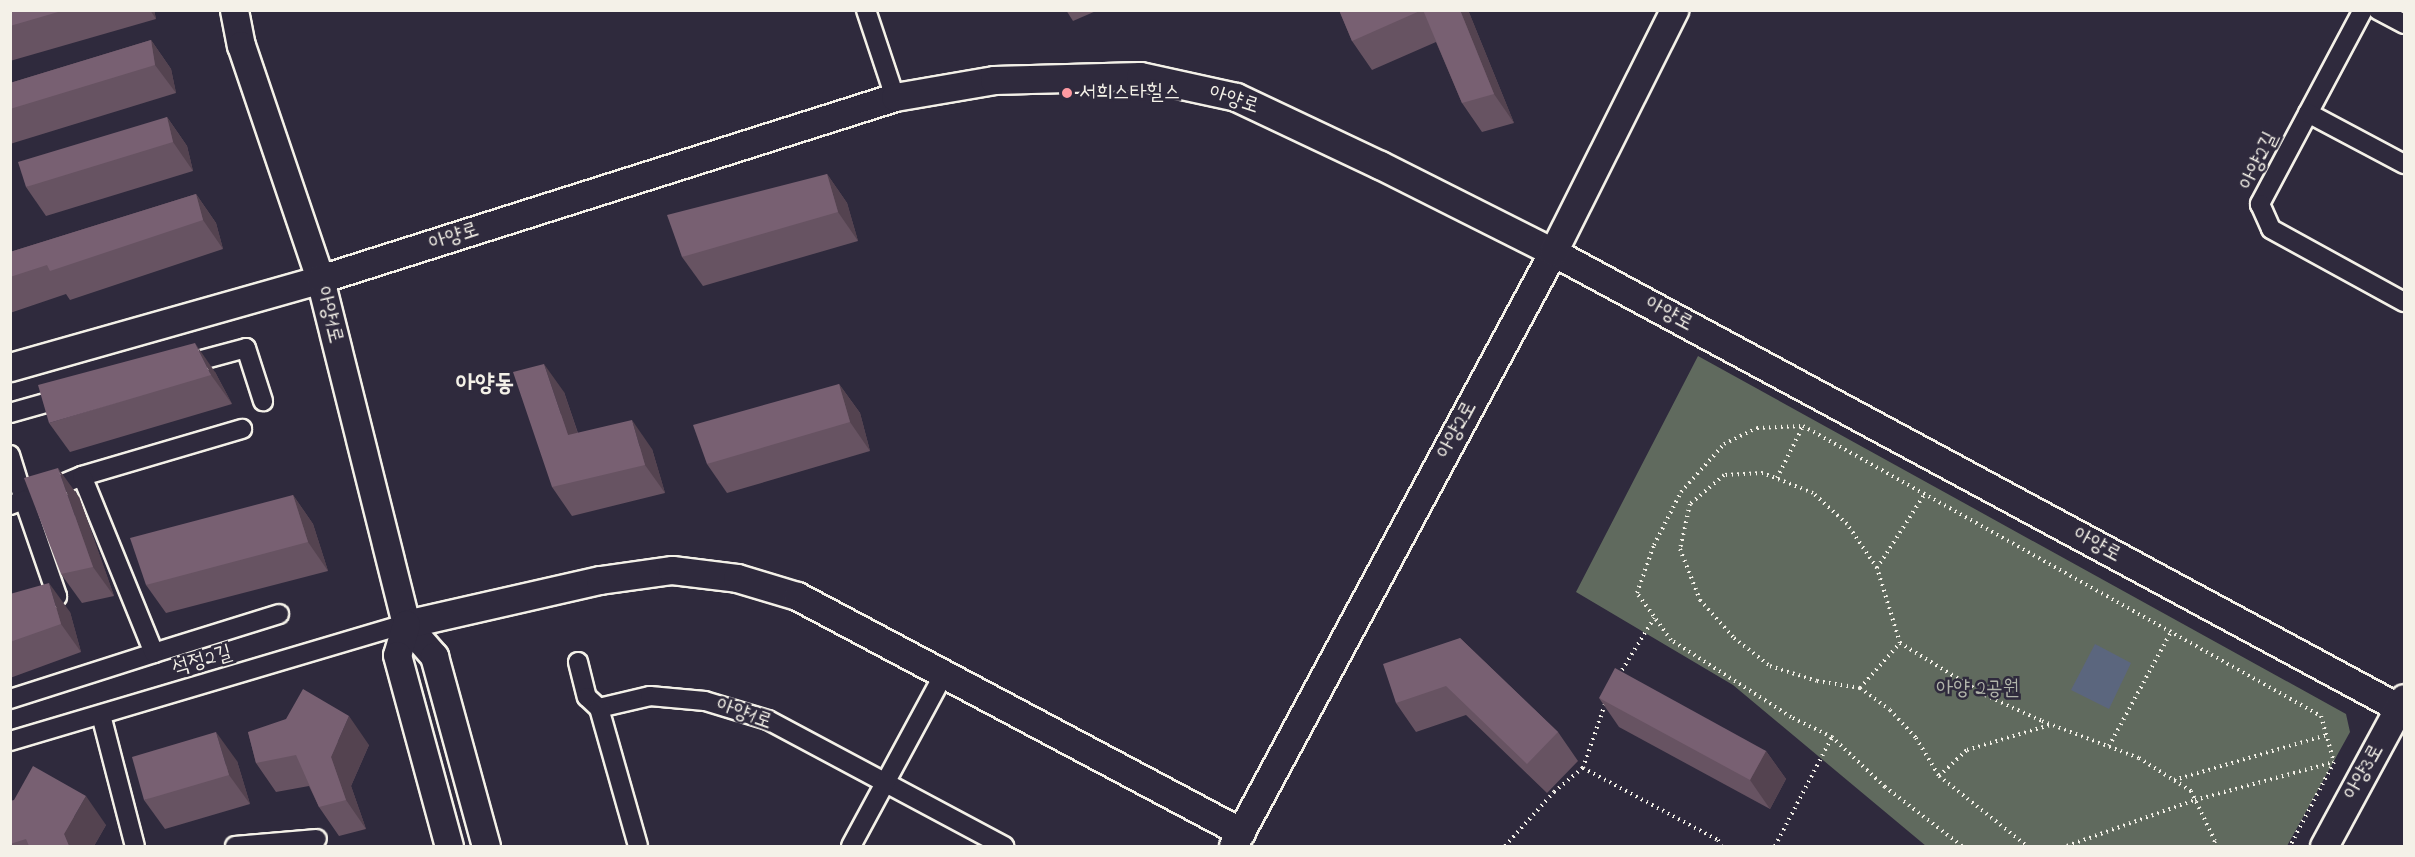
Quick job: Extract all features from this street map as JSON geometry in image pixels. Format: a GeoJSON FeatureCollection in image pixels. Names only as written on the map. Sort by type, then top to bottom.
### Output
{"type":"FeatureCollection","features":[{"type":"Feature","properties":{"kind":"street","name":"아양1로"},"geometry":{"type":"LineString","coordinates":[[234,10],[241,45],[320,279],[406,624],[434,656],[486,846]]}},
{"type":"Feature","properties":{"kind":"street"},"geometry":{"type":"LineString","coordinates":[[866,10],[895,97]]}},
{"type":"Feature","properties":{"kind":"street","name":"아양2로"},"geometry":{"type":"LineString","coordinates":[[1237,839],[1553,252],[1674,10]]}},
{"type":"Feature","properties":{"kind":"street","name":"아양2길"},"geometry":{"type":"LineString","coordinates":[[2363,10],[2260,204],[2271,229],[2404,302]]}},
{"type":"Feature","properties":{"kind":"street"},"geometry":{"type":"LineString","coordinates":[[2378,10],[2404,24]]}},
{"type":"Feature","properties":{"kind":"street","name":"아양로"},"geometry":{"type":"LineString","coordinates":[[10,367],[320,279],[895,97],[994,80],[1140,76],[1236,97],[1553,252],[2402,703]]}},
{"type":"Feature","properties":{"kind":"street"},"geometry":{"type":"LineString","coordinates":[[2308,112],[2404,164]]}},
{"type":"Feature","properties":{"kind":"street"},"geometry":{"type":"LineString","coordinates":[[167,370],[246,348],[263,401]]}},
{"type":"Feature","properties":{"kind":"street"},"geometry":{"type":"LineString","coordinates":[[10,413],[89,391]]}},
{"type":"Feature","properties":{"kind":"street"},"geometry":{"type":"LineString","coordinates":[[17,503],[82,476],[242,429]]}},
{"type":"Feature","properties":{"kind":"street"},"geometry":{"type":"LineString","coordinates":[[10,455],[17,503],[57,596],[10,610]]}},
{"type":"Feature","properties":{"kind":"street"},"geometry":{"type":"LineString","coordinates":[[82,476],[154,653]]}},
{"type":"Feature","properties":{"kind":"street"},"geometry":{"type":"LineString","coordinates":[[406,624],[600,579],[672,570],[737,578],[797,596],[944,674],[1237,839]]}},
{"type":"Feature","properties":{"kind":"street"},"geometry":{"type":"LineString","coordinates":[[10,699],[279,614]]}},
{"type":"Feature","properties":{"kind":"street","name":"아양1로"},"geometry":{"type":"LineString","coordinates":[[406,624],[397,656],[449,846]]}},
{"type":"Feature","properties":{"kind":"street","name":"석정2길"},"geometry":{"type":"LineString","coordinates":[[10,741],[406,624]]}},
{"type":"Feature","properties":{"kind":"street"},"geometry":{"type":"LineString","coordinates":[[578,662],[587,698],[599,708],[638,846]]}},
{"type":"Feature","properties":{"kind":"street"},"geometry":{"type":"LineString","coordinates":[[851,846],[944,674]]}},
{"type":"Feature","properties":{"kind":"street","name":"아양1로"},"geometry":{"type":"LineString","coordinates":[[599,708],[650,696],[705,701],[768,720],[1004,846]]}},
{"type":"Feature","properties":{"kind":"street","name":"아양3로"},"geometry":{"type":"LineString","coordinates":[[2324,846],[2402,703]]}},
{"type":"Feature","properties":{"kind":"street"},"geometry":{"type":"LineString","coordinates":[[101,715],[135,846]]}},
{"type":"Feature","properties":{"kind":"street"},"geometry":{"type":"LineString","coordinates":[[235,846],[317,839]]}},
{"type":"Feature","properties":{"kind":"path"},"geometry":{"type":"LineString","coordinates":[[1777,478],[1803,426]]}},
{"type":"Feature","properties":{"kind":"path"},"geometry":{"type":"LineString","coordinates":[[1962,846],[1886,787],[1832,737],[1791,717],[1671,640],[1637,593],[1654,545],[1681,492],[1724,444],[1756,428],[1803,426],[1923,495],[2172,630],[2321,716],[2334,762],[2290,846]]}},
{"type":"Feature","properties":{"kind":"path"},"geometry":{"type":"LineString","coordinates":[[2027,846],[1939,776],[1916,738],[1890,710],[1860,688],[1817,681],[1770,666],[1734,638],[1700,600],[1680,549],[1690,504],[1724,475],[1762,473],[1812,493],[1847,524],[1877,568],[1900,643],[1985,695],[2052,725],[2139,758],[2191,791],[2215,841],[2213,846]]}},
{"type":"Feature","properties":{"kind":"path"},"geometry":{"type":"LineString","coordinates":[[1877,568],[1923,495]]}},
{"type":"Feature","properties":{"kind":"path"},"geometry":{"type":"LineString","coordinates":[[1617,677],[1655,618]]}},
{"type":"Feature","properties":{"kind":"path"},"geometry":{"type":"LineString","coordinates":[[2109,746],[2172,630]]}},
{"type":"Feature","properties":{"kind":"path"},"geometry":{"type":"LineString","coordinates":[[1860,688],[1900,643]]}},
{"type":"Feature","properties":{"kind":"path"},"geometry":{"type":"LineString","coordinates":[[1505,846],[1554,792],[1583,768],[1608,697]]}},
{"type":"Feature","properties":{"kind":"path"},"geometry":{"type":"LineString","coordinates":[[1939,776],[1967,750],[2052,725]]}},
{"type":"Feature","properties":{"kind":"path"},"geometry":{"type":"LineString","coordinates":[[2173,780],[2327,735]]}},
{"type":"Feature","properties":{"kind":"path"},"geometry":{"type":"LineString","coordinates":[[1774,846],[1832,737]]}},
{"type":"Feature","properties":{"kind":"path"},"geometry":{"type":"LineString","coordinates":[[2067,846],[2195,800],[2334,762]]}},
{"type":"Feature","properties":{"kind":"path"},"geometry":{"type":"LineString","coordinates":[[1583,768],[1718,840],[1721,846]]}},
{"type":"Feature","properties":{"kind":"green space","name":"아양 2공원"},"geometry":{"type":"Polygon","coordinates":[[[1698,356],[2346,714],[2350,732],[2287,846],[1926,846],[1733,685],[1576,592],[1698,356]]]}},
{"type":"Feature","properties":{"kind":"water"},"geometry":{"type":"Polygon","coordinates":[[[2095,644],[2131,663],[2109,709],[2071,690],[2095,644]]]}},
{"type":"Feature","properties":{"kind":"building"},"geometry":{"type":"Polygon","coordinates":[[[10,10],[65,10],[10,26],[10,10]]]}},
{"type":"Feature","properties":{"kind":"building"},"geometry":{"type":"Polygon","coordinates":[[[1339,10],[1422,10],[1352,41],[1339,10]]]}},
{"type":"Feature","properties":{"kind":"building"},"geometry":{"type":"Polygon","coordinates":[[[1423,10],[1460,10],[1494,94],[1462,103],[1423,10]]]}},
{"type":"Feature","properties":{"kind":"building"},"geometry":{"type":"Polygon","coordinates":[[[151,40],[155,65],[10,109],[10,83],[151,40]]]}},
{"type":"Feature","properties":{"kind":"building"},"geometry":{"type":"Polygon","coordinates":[[[167,117],[173,142],[26,187],[18,162],[167,117]]]}},
{"type":"Feature","properties":{"kind":"building"},"geometry":{"type":"Polygon","coordinates":[[[827,174],[838,212],[682,257],[667,215],[827,174]]]}},
{"type":"Feature","properties":{"kind":"building"},"geometry":{"type":"Polygon","coordinates":[[[196,194],[203,220],[50,271],[47,265],[10,277],[10,252],[196,194]]]}},
{"type":"Feature","properties":{"kind":"building"},"geometry":{"type":"Polygon","coordinates":[[[195,343],[211,375],[49,423],[38,385],[195,343]]]}},
{"type":"Feature","properties":{"kind":"building"},"geometry":{"type":"Polygon","coordinates":[[[544,364],[568,435],[632,420],[645,465],[552,487],[513,372],[544,364]]]}},
{"type":"Feature","properties":{"kind":"building"},"geometry":{"type":"Polygon","coordinates":[[[839,384],[850,422],[707,464],[693,425],[839,384]]]}},
{"type":"Feature","properties":{"kind":"building"},"geometry":{"type":"Polygon","coordinates":[[[58,468],[93,567],[61,574],[24,478],[58,468]]]}},
{"type":"Feature","properties":{"kind":"building"},"geometry":{"type":"Polygon","coordinates":[[[293,495],[308,542],[146,585],[130,538],[293,495]]]}},
{"type":"Feature","properties":{"kind":"building"},"geometry":{"type":"Polygon","coordinates":[[[49,583],[61,624],[10,642],[10,594],[49,583]]]}},
{"type":"Feature","properties":{"kind":"building"},"geometry":{"type":"Polygon","coordinates":[[[1460,638],[1558,732],[1527,764],[1446,686],[1396,703],[1383,664],[1460,638]]]}},
{"type":"Feature","properties":{"kind":"building"},"geometry":{"type":"Polygon","coordinates":[[[1615,668],[1766,751],[1750,780],[1599,698],[1615,668]]]}},
{"type":"Feature","properties":{"kind":"building"},"geometry":{"type":"Polygon","coordinates":[[[303,689],[349,716],[331,757],[346,800],[319,807],[296,755],[256,763],[248,732],[286,719],[303,689]]]}},
{"type":"Feature","properties":{"kind":"building"},"geometry":{"type":"Polygon","coordinates":[[[216,732],[229,775],[144,800],[132,757],[216,732]]]}},
{"type":"Feature","properties":{"kind":"building"},"geometry":{"type":"Polygon","coordinates":[[[33,766],[86,796],[64,834],[69,846],[29,846],[26,839],[10,844],[10,801],[14,800],[33,766]]]}},
{"type":"Feature","properties":{"kind":"place","name":"서희스타힐스"},"geometry":{"type":"Point","coordinates":[1067,93]}},
{"type":"Feature","properties":{"kind":"district","name":"아양동"},"geometry":{"type":"Point","coordinates":[485,385]}}]}
